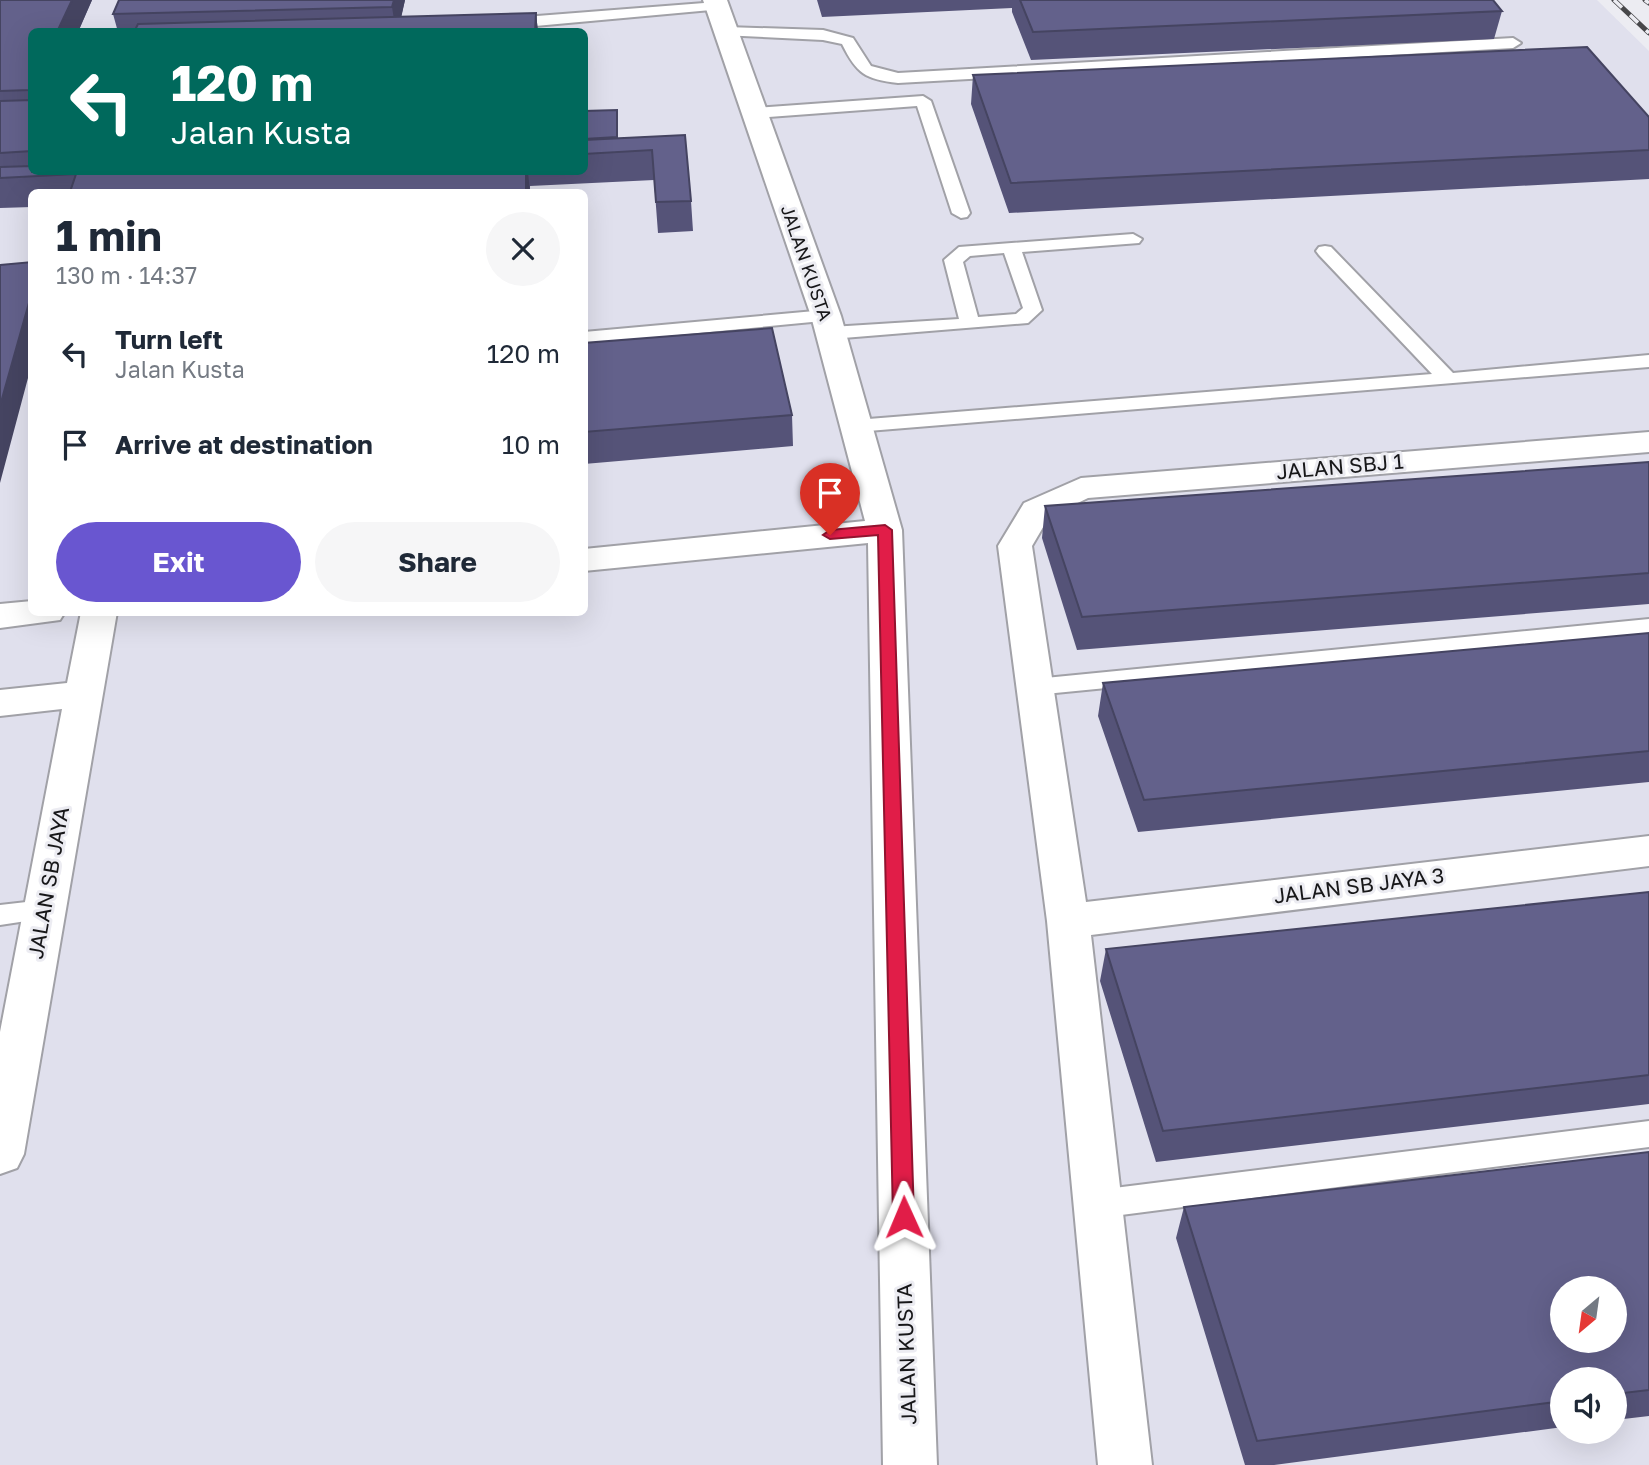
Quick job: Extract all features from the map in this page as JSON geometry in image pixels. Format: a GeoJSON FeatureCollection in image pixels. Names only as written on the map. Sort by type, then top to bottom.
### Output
{"type":"FeatureCollection","features":[{"type":"Feature","properties":{"kind":"street","name":"JALAN KUSTA"},"geometry":{"type":"LineString","coordinates":[[719,13],[828,324],[885,530],[911,1465]]}},
{"type":"Feature","properties":{"kind":"street","name":"JALAN SBJ 1"},"geometry":{"type":"LineString","coordinates":[[1035,687],[1015,546],[1036,510],[1081,488],[1649,442]]}},
{"type":"Feature","properties":{"kind":"street"},"geometry":{"type":"LineString","coordinates":[[588,560],[885,530]]}},
{"type":"Feature","properties":{"kind":"street"},"geometry":{"type":"LineString","coordinates":[[0,616],[28,614]]}},
{"type":"Feature","properties":{"kind":"street","name":"JALAN SB JAYA"},"geometry":{"type":"LineString","coordinates":[[0,1154],[98,616]]}},
{"type":"Feature","properties":{"kind":"street"},"geometry":{"type":"LineString","coordinates":[[1035,687],[1068,921],[1125,1465]]}},
{"type":"Feature","properties":{"kind":"street"},"geometry":{"type":"LineString","coordinates":[[0,703],[84,694]]}},
{"type":"Feature","properties":{"kind":"street","name":"JALAN SB JAYA 3"},"geometry":{"type":"LineString","coordinates":[[1068,921],[1649,851]]}},
{"type":"Feature","properties":{"kind":"lane"},"geometry":{"type":"LineString","coordinates":[[487,28],[499,24],[719,13],[848,41],[859,63],[870,75],[898,78],[1513,43]]}},
{"type":"Feature","properties":{"kind":"lane"},"geometry":{"type":"LineString","coordinates":[[754,113],[923,101],[961,213]]}},
{"type":"Feature","properties":{"kind":"lane"},"geometry":{"type":"LineString","coordinates":[[970,324],[953,260],[965,251],[1133,239]]}},
{"type":"Feature","properties":{"kind":"lane"},"geometry":{"type":"LineString","coordinates":[[588,338],[828,324],[970,324],[1021,319],[1033,310],[1011,247]]}},
{"type":"Feature","properties":{"kind":"lane"},"geometry":{"type":"LineString","coordinates":[[1325,251],[1448,379]]}},
{"type":"Feature","properties":{"kind":"lane"},"geometry":{"type":"LineString","coordinates":[[856,426],[1649,361]]}},
{"type":"Feature","properties":{"kind":"lane"},"geometry":{"type":"LineString","coordinates":[[1035,687],[1649,627]]}},
{"type":"Feature","properties":{"kind":"lane"},"geometry":{"type":"LineString","coordinates":[[0,915],[44,910]]}},
{"type":"Feature","properties":{"kind":"lane"},"geometry":{"type":"LineString","coordinates":[[1098,1204],[1649,1134]]}},
{"type":"Feature","properties":{"kind":"shaded area"},"geometry":{"type":"Polygon","coordinates":[[[0,0],[1597,0],[1649,51],[1649,1465],[0,1465],[0,0]]]}},
{"type":"Feature","properties":{"kind":"building"},"geometry":{"type":"Polygon","coordinates":[[[0,0],[72,0],[59,28],[28,28],[28,90],[0,91],[0,0]]]}},
{"type":"Feature","properties":{"kind":"building"},"geometry":{"type":"Polygon","coordinates":[[[119,0],[394,0],[392,7],[113,14],[119,0]]]}},
{"type":"Feature","properties":{"kind":"building"},"geometry":{"type":"Polygon","coordinates":[[[1020,0],[1493,0],[1502,11],[1033,32],[1020,0]]]}},
{"type":"Feature","properties":{"kind":"building"},"geometry":{"type":"Polygon","coordinates":[[[536,13],[535,28],[136,28],[138,24],[536,13]]]}},
{"type":"Feature","properties":{"kind":"building"},"geometry":{"type":"Polygon","coordinates":[[[1587,47],[1649,117],[1649,150],[1011,183],[973,75],[1587,47]]]}},
{"type":"Feature","properties":{"kind":"building"},"geometry":{"type":"Polygon","coordinates":[[[28,100],[28,151],[0,153],[0,101],[28,100]]]}},
{"type":"Feature","properties":{"kind":"building"},"geometry":{"type":"Polygon","coordinates":[[[617,110],[617,137],[588,139],[588,111],[617,110]]]}},
{"type":"Feature","properties":{"kind":"building"},"geometry":{"type":"Polygon","coordinates":[[[685,135],[691,201],[656,202],[652,150],[588,154],[588,140],[685,135]]]}},
{"type":"Feature","properties":{"kind":"building"},"geometry":{"type":"Polygon","coordinates":[[[28,166],[28,175],[57,175],[0,178],[0,167],[28,166]]]}},
{"type":"Feature","properties":{"kind":"building"},"geometry":{"type":"Polygon","coordinates":[[[76,175],[526,175],[526,189],[71,189],[76,175]]]}},
{"type":"Feature","properties":{"kind":"building"},"geometry":{"type":"Polygon","coordinates":[[[28,262],[28,306],[0,406],[0,265],[28,262]]]}},
{"type":"Feature","properties":{"kind":"building"},"geometry":{"type":"Polygon","coordinates":[[[772,328],[792,415],[588,432],[588,343],[772,328]]]}},
{"type":"Feature","properties":{"kind":"building"},"geometry":{"type":"Polygon","coordinates":[[[1649,462],[1649,573],[1082,617],[1045,506],[1649,462]]]}},
{"type":"Feature","properties":{"kind":"building"},"geometry":{"type":"Polygon","coordinates":[[[1649,633],[1649,751],[1144,800],[1103,683],[1649,633]]]}},
{"type":"Feature","properties":{"kind":"building"},"geometry":{"type":"Polygon","coordinates":[[[1649,892],[1649,1075],[1163,1131],[1106,949],[1649,892]]]}},
{"type":"Feature","properties":{"kind":"building"},"geometry":{"type":"Polygon","coordinates":[[[1649,1152],[1649,1390],[1627,1393],[1627,1367],[1550,1367],[1550,1403],[1257,1441],[1184,1207],[1649,1152]]]}},
{"type":"Feature","properties":{"kind":"railway"},"geometry":{"type":"LineString","coordinates":[[1614,0],[1649,33]]}},
{"type":"Feature","properties":{"kind":"railway"},"geometry":{"type":"LineString","coordinates":[[1645,0],[1649,3]]}},
{"type":"Feature","properties":{"kind":"route"},"geometry":{"type":"LineString","coordinates":[[830,535],[885,530],[904,1217]]}}]}
